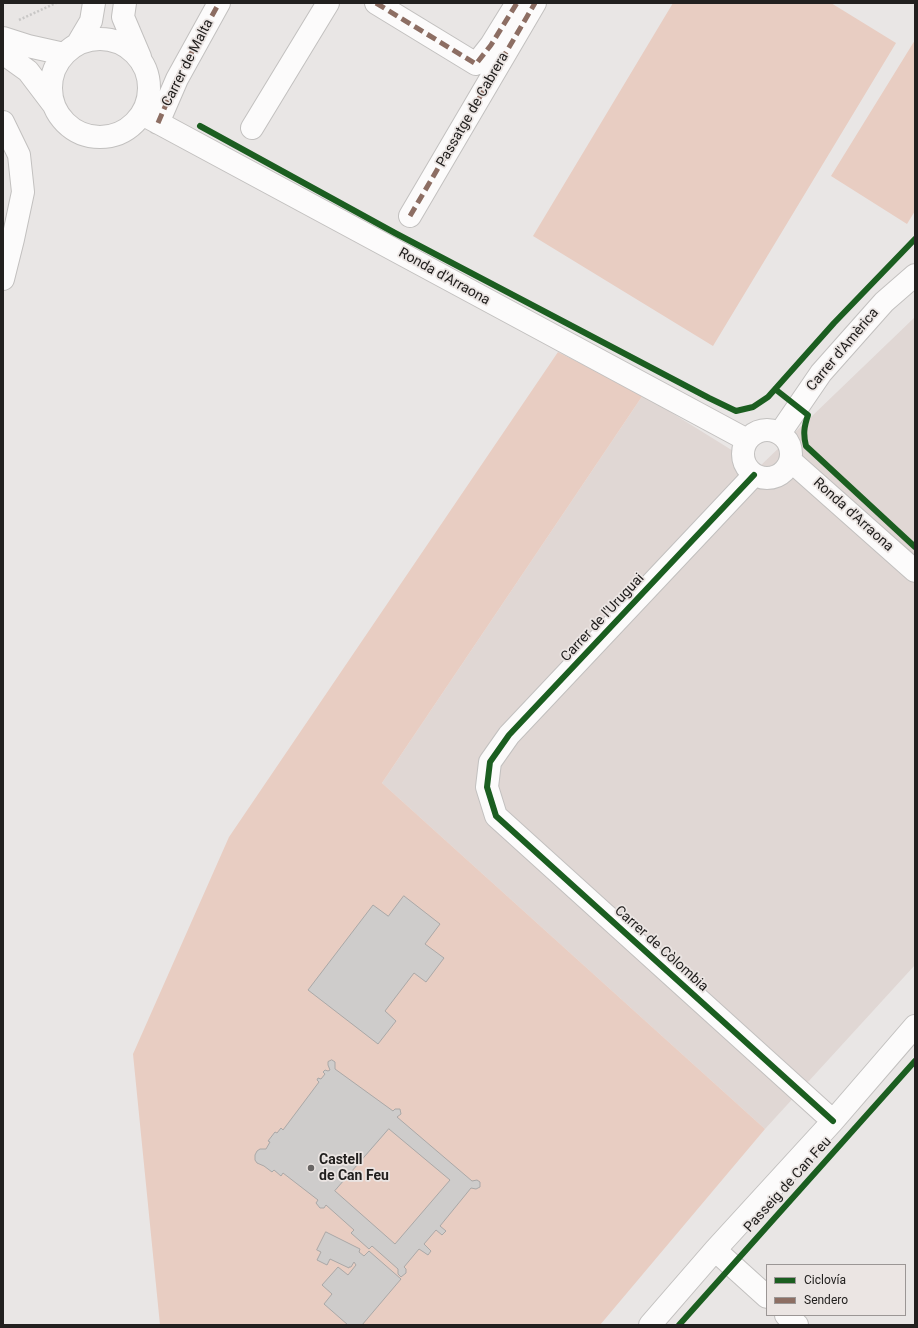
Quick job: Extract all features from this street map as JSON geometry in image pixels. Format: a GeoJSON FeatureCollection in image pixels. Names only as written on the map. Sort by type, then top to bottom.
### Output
{"type":"FeatureCollection","features":[{"type":"Feature","properties":{"kind":"street"},"geometry":{"type":"LineString","coordinates":[[54,105],[51,87],[54,69],[71,49],[91,21],[94,3]]}},
{"type":"Feature","properties":{"kind":"street"},"geometry":{"type":"LineString","coordinates":[[3,53],[28,70],[54,105],[58,114],[70,126],[84,134],[95,137],[106,137],[122,132],[135,122],[150,118],[146,75],[123,17],[125,3]]}},
{"type":"Feature","properties":{"kind":"street","name":"Carrer de Malta"},"geometry":{"type":"LineString","coordinates":[[150,118],[177,79],[219,3]]}},
{"type":"Feature","properties":{"kind":"street"},"geometry":{"type":"LineString","coordinates":[[252,128],[328,3]]}},
{"type":"Feature","properties":{"kind":"street"},"geometry":{"type":"LineString","coordinates":[[376,3],[476,64],[491,45],[517,3]]}},
{"type":"Feature","properties":{"kind":"street","name":"Passatge de Cabrera"},"geometry":{"type":"LineString","coordinates":[[410,216],[535,3]]}},
{"type":"Feature","properties":{"kind":"street"},"geometry":{"type":"LineString","coordinates":[[3,38],[28,46],[71,49],[95,38],[113,40],[129,48],[141,60]]}},
{"type":"Feature","properties":{"kind":"street","name":"Ronda d'Arraona"},"geometry":{"type":"LineString","coordinates":[[150,118],[747,440]]}},
{"type":"Feature","properties":{"kind":"street"},"geometry":{"type":"LineString","coordinates":[[3,122],[19,155],[23,192],[3,278]]}},
{"type":"Feature","properties":{"kind":"street","name":"Carrer d'Amèrica"},"geometry":{"type":"LineString","coordinates":[[780,433],[821,373],[884,302],[915,274]]}},
{"type":"Feature","properties":{"kind":"street"},"geometry":{"type":"LineString","coordinates":[[766,429],[780,433],[788,441],[791,449],[791,461],[787,468],[781,475],[770,479],[754,475],[744,464],[742,455],[747,440],[758,431],[766,429]]}},
{"type":"Feature","properties":{"kind":"street","name":"Ronda d'Arraona"},"geometry":{"type":"LineString","coordinates":[[791,461],[915,571]]}},
{"type":"Feature","properties":{"kind":"street","name":"Carrer de l'Uruguai"},"geometry":{"type":"LineString","coordinates":[[487,786],[490,762],[509,735],[754,475]]}},
{"type":"Feature","properties":{"kind":"street","name":"Carrer de Còlombia"},"geometry":{"type":"LineString","coordinates":[[487,786],[496,816],[833,1121]]}},
{"type":"Feature","properties":{"kind":"street","name":"Passeig de Can Feu"},"geometry":{"type":"LineString","coordinates":[[650,1325],[715,1250],[833,1121],[915,1026]]}},
{"type":"Feature","properties":{"kind":"street"},"geometry":{"type":"LineString","coordinates":[[715,1250],[766,1296]]}},
{"type":"Feature","properties":{"kind":"street"},"geometry":{"type":"LineString","coordinates":[[787,1316],[797,1325]]}},
{"type":"Feature","properties":{"kind":"shaded area"},"geometry":{"type":"Polygon","coordinates":[[[673,3],[831,3],[896,43],[713,346],[533,236],[673,3]]]}},
{"type":"Feature","properties":{"kind":"shaded area"},"geometry":{"type":"Polygon","coordinates":[[[915,40],[915,211],[907,224],[831,176],[915,40]]]}},
{"type":"Feature","properties":{"kind":"shaded area"},"geometry":{"type":"Polygon","coordinates":[[[915,317],[915,965],[765,1129],[382,783],[643,395],[759,467],[915,317]]]}},
{"type":"Feature","properties":{"kind":"shaded area"},"geometry":{"type":"Polygon","coordinates":[[[558,352],[643,395],[382,783],[765,1129],[600,1325],[160,1325],[133,1054],[229,837],[558,352]]]}},
{"type":"Feature","properties":{"kind":"building"},"geometry":{"type":"Polygon","coordinates":[[[404,896],[440,924],[425,944],[444,958],[426,982],[414,973],[385,1011],[396,1021],[378,1044],[308,990],[373,905],[388,916],[404,896]]]}},
{"type":"Feature","properties":{"kind":"building","name":"Castell de Can Feu"},"geometry":{"type":"Polygon","coordinates":[[[332,1060],[335,1062],[335,1069],[393,1111],[395,1109],[400,1109],[401,1114],[397,1117],[472,1181],[477,1180],[480,1182],[480,1187],[476,1189],[471,1188],[440,1226],[446,1231],[442,1235],[436,1230],[424,1244],[431,1251],[428,1255],[419,1249],[404,1267],[406,1269],[406,1273],[401,1277],[398,1274],[398,1269],[372,1246],[369,1249],[351,1233],[354,1230],[326,1205],[324,1208],[320,1208],[316,1203],[318,1200],[283,1173],[281,1176],[274,1170],[272,1172],[257,1163],[255,1160],[257,1151],[260,1149],[266,1149],[270,1142],[268,1141],[275,1132],[277,1133],[281,1128],[283,1130],[319,1082],[317,1080],[318,1078],[321,1079],[325,1074],[323,1072],[325,1070],[330,1070],[328,1062],[332,1060]],[[389,1129],[335,1191],[395,1244],[450,1180],[389,1129]]]}},
{"type":"Feature","properties":{"kind":"building"},"geometry":{"type":"Polygon","coordinates":[[[326,1232],[360,1249],[359,1252],[364,1256],[369,1251],[401,1279],[362,1325],[348,1325],[324,1304],[332,1294],[322,1285],[338,1267],[348,1275],[356,1265],[354,1262],[349,1268],[330,1259],[327,1265],[317,1260],[321,1252],[317,1250],[326,1232]]]}},
{"type":"Feature","properties":{"kind":"marked path"},"geometry":{"type":"LineString","coordinates":[[158,123],[177,79],[219,3]]}},
{"type":"Feature","properties":{"kind":"marked path"},"geometry":{"type":"LineString","coordinates":[[376,3],[476,64],[491,45],[517,3]]}},
{"type":"Feature","properties":{"kind":"marked path"},"geometry":{"type":"LineString","coordinates":[[410,216],[535,3]]}},
{"type":"Feature","properties":{"kind":"cycle path"},"geometry":{"type":"LineString","coordinates":[[200,126],[395,233],[736,411],[753,407],[768,397],[834,323],[915,239]]}},
{"type":"Feature","properties":{"kind":"cycle path"},"geometry":{"type":"LineString","coordinates":[[775,389],[808,415],[804,430],[806,446],[915,547]]}},
{"type":"Feature","properties":{"kind":"cycle path"},"geometry":{"type":"LineString","coordinates":[[754,475],[509,735],[490,762],[487,787],[496,816],[833,1121]]}},
{"type":"Feature","properties":{"kind":"cycle path"},"geometry":{"type":"LineString","coordinates":[[679,1325],[915,1061]]}},
{"type":"Feature","properties":{"kind":"place","name":"Castell de Can Feu"},"geometry":{"type":"Point","coordinates":[311,1168]}}]}
